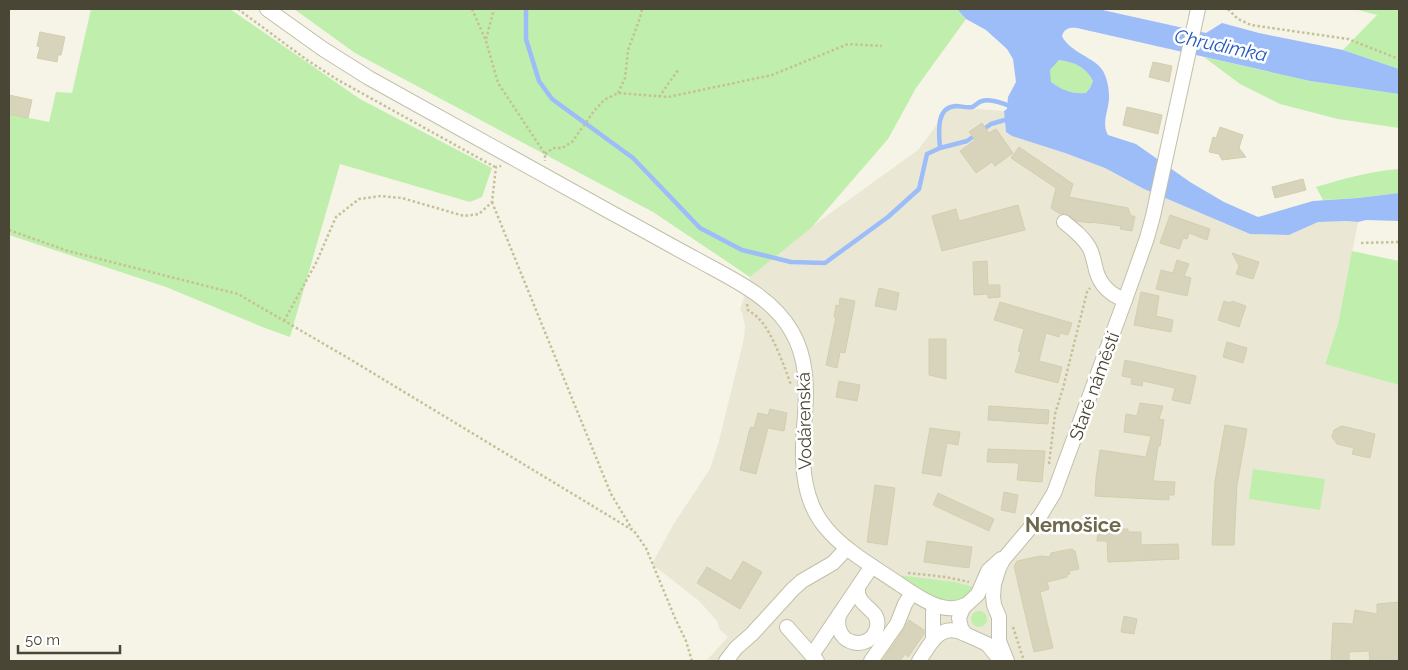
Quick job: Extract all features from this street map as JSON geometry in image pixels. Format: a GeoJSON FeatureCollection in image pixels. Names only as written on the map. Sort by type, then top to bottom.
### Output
{"type":"FeatureCollection","features":[{"type":"Feature","properties":{"kind":"street","name":"Vodárenská"},"geometry":{"type":"LineString","coordinates":[[267,9],[323,49],[369,78],[663,241],[764,300],[779,314],[791,331],[802,357],[806,388],[804,474],[813,509],[819,520],[847,548],[912,593],[943,607],[957,608],[967,604]]}},
{"type":"Feature","properties":{"kind":"street","name":"Staré náměstí"},"geometry":{"type":"LineString","coordinates":[[1008,661],[999,641],[998,614],[994,602],[993,589],[999,568],[1014,546],[1040,516],[1054,493],[1125,300],[1153,216],[1196,15]]}},
{"type":"Feature","properties":{"kind":"street"},"geometry":{"type":"LineString","coordinates":[[1064,222],[1079,234],[1090,248],[1098,276],[1106,288],[1112,294],[1125,300]]}},
{"type":"Feature","properties":{"kind":"street","name":"Staré náměstí"},"geometry":{"type":"LineString","coordinates":[[968,635],[960,625],[961,611],[976,596],[991,568],[1014,546]]}},
{"type":"Feature","properties":{"kind":"street"},"geometry":{"type":"LineString","coordinates":[[726,661],[736,648],[752,634],[793,590],[802,582],[833,563],[847,548]]}},
{"type":"Feature","properties":{"kind":"street"},"geometry":{"type":"LineString","coordinates":[[787,628],[815,658],[839,615],[872,566]]}},
{"type":"Feature","properties":{"kind":"street"},"geometry":{"type":"LineString","coordinates":[[839,615],[839,630],[848,641],[858,643],[872,637],[877,625],[876,616],[859,599],[858,588]]}},
{"type":"Feature","properties":{"kind":"street","name":"Vodárenská"},"geometry":{"type":"LineString","coordinates":[[912,593],[933,611],[955,622],[968,635]]}},
{"type":"Feature","properties":{"kind":"street"},"geometry":{"type":"LineString","coordinates":[[871,661],[897,624],[905,604],[912,593]]}},
{"type":"Feature","properties":{"kind":"street"},"geometry":{"type":"LineString","coordinates":[[967,604],[974,600],[982,600],[991,603],[996,608]]}},
{"type":"Feature","properties":{"kind":"street"},"geometry":{"type":"LineString","coordinates":[[933,611],[933,640]]}},
{"type":"Feature","properties":{"kind":"street"},"geometry":{"type":"LineString","coordinates":[[919,661],[939,633],[955,631],[984,639],[995,632],[999,623]]}},
{"type":"Feature","properties":{"kind":"street"},"geometry":{"type":"LineString","coordinates":[[968,635],[987,644],[1001,661]]}},
{"type":"Feature","properties":{"kind":"path"},"geometry":{"type":"LineString","coordinates":[[472,9],[486,41],[498,83],[545,154],[553,148],[562,148],[572,142],[604,100],[618,93],[668,97],[772,75],[848,44],[882,46]]}},
{"type":"Feature","properties":{"kind":"path"},"geometry":{"type":"LineString","coordinates":[[486,41],[494,9]]}},
{"type":"Feature","properties":{"kind":"path"},"geometry":{"type":"LineString","coordinates":[[618,93],[625,78],[628,50],[642,9]]}},
{"type":"Feature","properties":{"kind":"path"},"geometry":{"type":"LineString","coordinates":[[1228,9],[1238,19],[1251,25],[1348,39],[1399,59]]}},
{"type":"Feature","properties":{"kind":"path"},"geometry":{"type":"LineString","coordinates":[[659,97],[678,70]]}},
{"type":"Feature","properties":{"kind":"path"},"geometry":{"type":"LineString","coordinates":[[504,166],[496,167],[492,202],[611,494],[646,548],[686,640],[692,661]]}},
{"type":"Feature","properties":{"kind":"path"},"geometry":{"type":"LineString","coordinates":[[284,321],[316,263],[336,217],[359,199],[381,196],[402,198],[464,216],[479,214],[492,202]]}},
{"type":"Feature","properties":{"kind":"path"},"geometry":{"type":"LineString","coordinates":[[9,230],[68,251],[238,294],[348,358],[634,531]]}},
{"type":"Feature","properties":{"kind":"path"},"geometry":{"type":"LineString","coordinates":[[1361,244],[1399,242]]}},
{"type":"Feature","properties":{"kind":"path"},"geometry":{"type":"LineString","coordinates":[[1049,468],[1054,414],[1088,292],[1098,276]]}},
{"type":"Feature","properties":{"kind":"path"},"geometry":{"type":"LineString","coordinates":[[746,300],[748,310],[761,320],[768,332],[779,353],[792,387]]}},
{"type":"Feature","properties":{"kind":"path"},"geometry":{"type":"LineString","coordinates":[[888,577],[896,571],[946,577],[982,585]]}},
{"type":"Feature","properties":{"kind":"shaded area"},"geometry":{"type":"Polygon","coordinates":[[[950,107],[1004,111],[1006,131],[1105,168],[1144,189],[1250,234],[1289,235],[1318,222],[1358,222],[1338,324],[1325,363],[1399,385],[1399,661],[706,661],[728,637],[720,630],[717,621],[699,601],[652,564],[673,525],[710,469],[719,441],[744,338],[745,325],[740,310],[750,277],[811,227],[918,150],[950,107]]]}},
{"type":"Feature","properties":{"kind":"green space"},"geometry":{"type":"Polygon","coordinates":[[[91,9],[230,9],[360,99],[492,168],[482,197],[470,202],[340,164],[290,337],[166,287],[9,235],[9,114],[49,122],[56,92],[72,93],[91,9]]]}},
{"type":"Feature","properties":{"kind":"green space"},"geometry":{"type":"Polygon","coordinates":[[[294,9],[957,9],[966,19],[916,88],[888,139],[811,228],[750,277],[653,212],[355,53],[294,9]]]}},
{"type":"Feature","properties":{"kind":"green space"},"geometry":{"type":"Polygon","coordinates":[[[1354,9],[1399,9],[1399,69],[1343,50],[1377,15],[1354,9]]]}},
{"type":"Feature","properties":{"kind":"green space"},"geometry":{"type":"Polygon","coordinates":[[[1204,57],[1310,81],[1399,94],[1399,128],[1338,119],[1280,104],[1240,84],[1204,57]]]}},
{"type":"Feature","properties":{"kind":"green space"},"geometry":{"type":"Polygon","coordinates":[[[1059,60],[1075,64],[1087,72],[1093,81],[1086,93],[1067,91],[1050,82],[1050,70],[1059,60]]]}},
{"type":"Feature","properties":{"kind":"green space"},"geometry":{"type":"Polygon","coordinates":[[[1399,169],[1399,193],[1323,200],[1316,187],[1368,173],[1399,169]]]}},
{"type":"Feature","properties":{"kind":"green space"},"geometry":{"type":"Polygon","coordinates":[[[1352,251],[1399,261],[1399,385],[1325,364],[1338,324],[1352,251]]]}},
{"type":"Feature","properties":{"kind":"green space"},"geometry":{"type":"Polygon","coordinates":[[[1253,469],[1325,479],[1320,510],[1249,499],[1253,469]]]}},
{"type":"Feature","properties":{"kind":"green space"},"geometry":{"type":"Polygon","coordinates":[[[897,575],[955,582],[977,588],[958,602],[936,601],[897,575]]]}},
{"type":"Feature","properties":{"kind":"green space"},"geometry":{"type":"Polygon","coordinates":[[[976,611],[982,611],[987,616],[985,625],[976,627],[971,622],[971,616],[976,611]]]}},
{"type":"Feature","properties":{"kind":"water","name":"Chrudimka"},"geometry":{"type":"Polygon","coordinates":[[[957,9],[1098,9],[1206,33],[1222,23],[1259,33],[1343,50],[1399,69],[1399,94],[1310,81],[1077,28],[1067,29],[1062,36],[1065,42],[1076,51],[1100,66],[1104,74],[1108,83],[1109,94],[1105,121],[1108,135],[1136,144],[1190,182],[1224,202],[1258,217],[1313,201],[1399,193],[1399,221],[1318,222],[1289,235],[1250,234],[1144,189],[1105,168],[1012,136],[1006,132],[1004,111],[1007,109],[1008,97],[1016,82],[1013,59],[1007,49],[986,30],[966,19],[957,9]],[[1059,60],[1050,70],[1051,82],[1067,91],[1086,93],[1093,81],[1090,76],[1079,66],[1059,60]]]}},
{"type":"Feature","properties":{"kind":"building"},"geometry":{"type":"Polygon","coordinates":[[[40,32],[65,37],[61,55],[58,55],[57,62],[37,58],[40,47],[37,46],[40,32]]]}},
{"type":"Feature","properties":{"kind":"building"},"geometry":{"type":"Polygon","coordinates":[[[1153,62],[1172,66],[1169,82],[1149,77],[1153,62]]]}},
{"type":"Feature","properties":{"kind":"building"},"geometry":{"type":"Polygon","coordinates":[[[9,95],[32,100],[28,118],[9,114],[9,95]]]}},
{"type":"Feature","properties":{"kind":"building"},"geometry":{"type":"Polygon","coordinates":[[[1127,107],[1162,115],[1158,134],[1123,125],[1127,107]]]}},
{"type":"Feature","properties":{"kind":"building"},"geometry":{"type":"Polygon","coordinates":[[[982,123],[989,133],[996,129],[1013,153],[995,166],[992,162],[976,173],[960,151],[975,140],[969,132],[982,123]]]}},
{"type":"Feature","properties":{"kind":"building"},"geometry":{"type":"Polygon","coordinates":[[[1220,127],[1243,135],[1239,148],[1246,157],[1222,160],[1219,154],[1209,152],[1213,137],[1216,138],[1220,127]]]}},
{"type":"Feature","properties":{"kind":"building"},"geometry":{"type":"Polygon","coordinates":[[[1019,147],[1073,184],[1069,197],[1128,208],[1131,216],[1135,216],[1132,231],[1120,229],[1121,226],[1076,221],[1069,215],[1065,213],[1060,214],[1051,208],[1056,188],[1011,158],[1019,147]]]}},
{"type":"Feature","properties":{"kind":"building"},"geometry":{"type":"Polygon","coordinates":[[[1303,179],[1306,190],[1275,198],[1272,187],[1303,179]]]}},
{"type":"Feature","properties":{"kind":"building"},"geometry":{"type":"Polygon","coordinates":[[[1018,205],[1025,230],[942,251],[932,216],[956,209],[959,221],[1018,205]]]}},
{"type":"Feature","properties":{"kind":"building"},"geometry":{"type":"Polygon","coordinates":[[[1170,215],[1210,229],[1207,240],[1189,233],[1187,239],[1183,238],[1179,249],[1160,243],[1170,215]]]}},
{"type":"Feature","properties":{"kind":"building"},"geometry":{"type":"Polygon","coordinates":[[[1232,253],[1259,262],[1253,279],[1236,274],[1239,266],[1232,253]]]}},
{"type":"Feature","properties":{"kind":"building"},"geometry":{"type":"Polygon","coordinates":[[[1177,260],[1189,264],[1184,276],[1191,278],[1187,296],[1156,289],[1161,270],[1173,273],[1177,260]]]}},
{"type":"Feature","properties":{"kind":"building"},"geometry":{"type":"Polygon","coordinates":[[[987,261],[988,285],[1000,285],[1000,297],[988,298],[988,294],[974,295],[973,262],[987,261]]]}},
{"type":"Feature","properties":{"kind":"building"},"geometry":{"type":"Polygon","coordinates":[[[879,288],[899,293],[896,310],[875,306],[879,288]]]}},
{"type":"Feature","properties":{"kind":"building"},"geometry":{"type":"Polygon","coordinates":[[[1141,292],[1159,296],[1156,316],[1173,320],[1171,332],[1134,325],[1141,292]]]}},
{"type":"Feature","properties":{"kind":"building"},"geometry":{"type":"Polygon","coordinates":[[[840,298],[855,301],[845,353],[840,352],[837,368],[826,365],[836,317],[834,317],[836,305],[839,306],[840,298]]]}},
{"type":"Feature","properties":{"kind":"building"},"geometry":{"type":"Polygon","coordinates":[[[1224,301],[1231,303],[1232,301],[1246,306],[1239,327],[1218,320],[1224,301]]]}},
{"type":"Feature","properties":{"kind":"building"},"geometry":{"type":"Polygon","coordinates":[[[1000,302],[1072,323],[1068,335],[1060,333],[1059,337],[1046,333],[1039,361],[1062,367],[1058,383],[1015,372],[1021,352],[1018,351],[1024,329],[994,320],[1000,302]]]}},
{"type":"Feature","properties":{"kind":"building"},"geometry":{"type":"Polygon","coordinates":[[[929,339],[946,339],[946,379],[929,375],[929,339]]]}},
{"type":"Feature","properties":{"kind":"building"},"geometry":{"type":"Polygon","coordinates":[[[1227,342],[1247,348],[1243,363],[1223,357],[1227,342]]]}},
{"type":"Feature","properties":{"kind":"building"},"geometry":{"type":"Polygon","coordinates":[[[1125,360],[1196,376],[1190,404],[1172,400],[1175,388],[1143,381],[1142,386],[1131,384],[1132,378],[1122,376],[1125,360]]]}},
{"type":"Feature","properties":{"kind":"building"},"geometry":{"type":"Polygon","coordinates":[[[839,381],[860,385],[857,401],[836,397],[839,381]]]}},
{"type":"Feature","properties":{"kind":"building"},"geometry":{"type":"Polygon","coordinates":[[[1140,403],[1163,406],[1159,419],[1164,420],[1153,481],[1175,482],[1174,495],[1169,495],[1169,500],[1095,496],[1100,450],[1146,457],[1151,436],[1124,432],[1126,414],[1137,416],[1140,403]]]}},
{"type":"Feature","properties":{"kind":"building"},"geometry":{"type":"Polygon","coordinates":[[[989,406],[1049,410],[1048,424],[988,420],[989,406]]]}},
{"type":"Feature","properties":{"kind":"building"},"geometry":{"type":"Polygon","coordinates":[[[770,409],[787,413],[784,431],[768,428],[756,474],[740,470],[751,427],[754,428],[758,413],[768,415],[770,409]]]}},
{"type":"Feature","properties":{"kind":"building"},"geometry":{"type":"Polygon","coordinates":[[[1225,425],[1247,429],[1237,485],[1234,545],[1212,545],[1215,481],[1225,425]]]}},
{"type":"Feature","properties":{"kind":"building"},"geometry":{"type":"Polygon","coordinates":[[[1342,426],[1375,434],[1370,458],[1352,454],[1354,448],[1337,444],[1332,437],[1334,430],[1342,426]]]}},
{"type":"Feature","properties":{"kind":"building"},"geometry":{"type":"Polygon","coordinates":[[[930,428],[960,432],[958,445],[947,443],[941,476],[922,473],[930,428]]]}},
{"type":"Feature","properties":{"kind":"building"},"geometry":{"type":"Polygon","coordinates":[[[988,449],[1045,451],[1042,482],[1017,480],[1019,463],[987,462],[988,449]]]}},
{"type":"Feature","properties":{"kind":"building"},"geometry":{"type":"Polygon","coordinates":[[[875,485],[895,488],[887,545],[867,542],[875,485]]]}},
{"type":"Feature","properties":{"kind":"building"},"geometry":{"type":"Polygon","coordinates":[[[1004,492],[1018,495],[1015,513],[1001,510],[1004,492]]]}},
{"type":"Feature","properties":{"kind":"building"},"geometry":{"type":"Polygon","coordinates":[[[938,493],[994,519],[989,531],[933,505],[938,493]]]}},
{"type":"Feature","properties":{"kind":"building"},"geometry":{"type":"Polygon","coordinates":[[[1098,529],[1128,529],[1128,532],[1141,532],[1141,545],[1178,544],[1179,559],[1108,562],[1107,541],[1097,541],[1098,529]]]}},
{"type":"Feature","properties":{"kind":"building"},"geometry":{"type":"Polygon","coordinates":[[[927,541],[972,547],[969,568],[924,562],[927,541]]]}},
{"type":"Feature","properties":{"kind":"building"},"geometry":{"type":"Polygon","coordinates":[[[1071,549],[1075,551],[1079,569],[1069,571],[1070,574],[1067,577],[1047,582],[1049,589],[1040,592],[1053,648],[1034,652],[1014,566],[1017,561],[1040,556],[1050,557],[1051,553],[1071,549]]]}},
{"type":"Feature","properties":{"kind":"building"},"geometry":{"type":"Polygon","coordinates":[[[743,561],[762,572],[740,609],[697,583],[707,567],[731,581],[743,561]]]}},
{"type":"Feature","properties":{"kind":"building"},"geometry":{"type":"Polygon","coordinates":[[[1399,602],[1399,661],[1370,661],[1369,651],[1349,652],[1349,661],[1331,661],[1333,623],[1353,624],[1355,610],[1377,614],[1377,604],[1399,602]]]}},
{"type":"Feature","properties":{"kind":"building"},"geometry":{"type":"Polygon","coordinates":[[[1124,616],[1137,619],[1134,634],[1121,632],[1124,616]]]}},
{"type":"Feature","properties":{"kind":"building"},"geometry":{"type":"Polygon","coordinates":[[[909,620],[924,630],[924,634],[908,657],[905,654],[900,661],[882,661],[904,629],[909,620]]]}},
{"type":"Feature","properties":{"kind":"waterway"},"geometry":{"type":"LineString","coordinates":[[526,9],[526,39],[539,81],[552,99],[633,158],[700,228],[742,250],[791,262],[825,263],[888,217],[919,189],[927,154],[940,148],[967,141],[991,124],[1008,119]]}},
{"type":"Feature","properties":{"kind":"waterway"},"geometry":{"type":"LineString","coordinates":[[940,148],[941,116],[949,108],[956,106],[972,107],[986,100],[1012,107]]}},
{"type":"Feature","properties":{"kind":"district","name":"Nemošice"},"geometry":{"type":"Point","coordinates":[1073,525]}}]}
